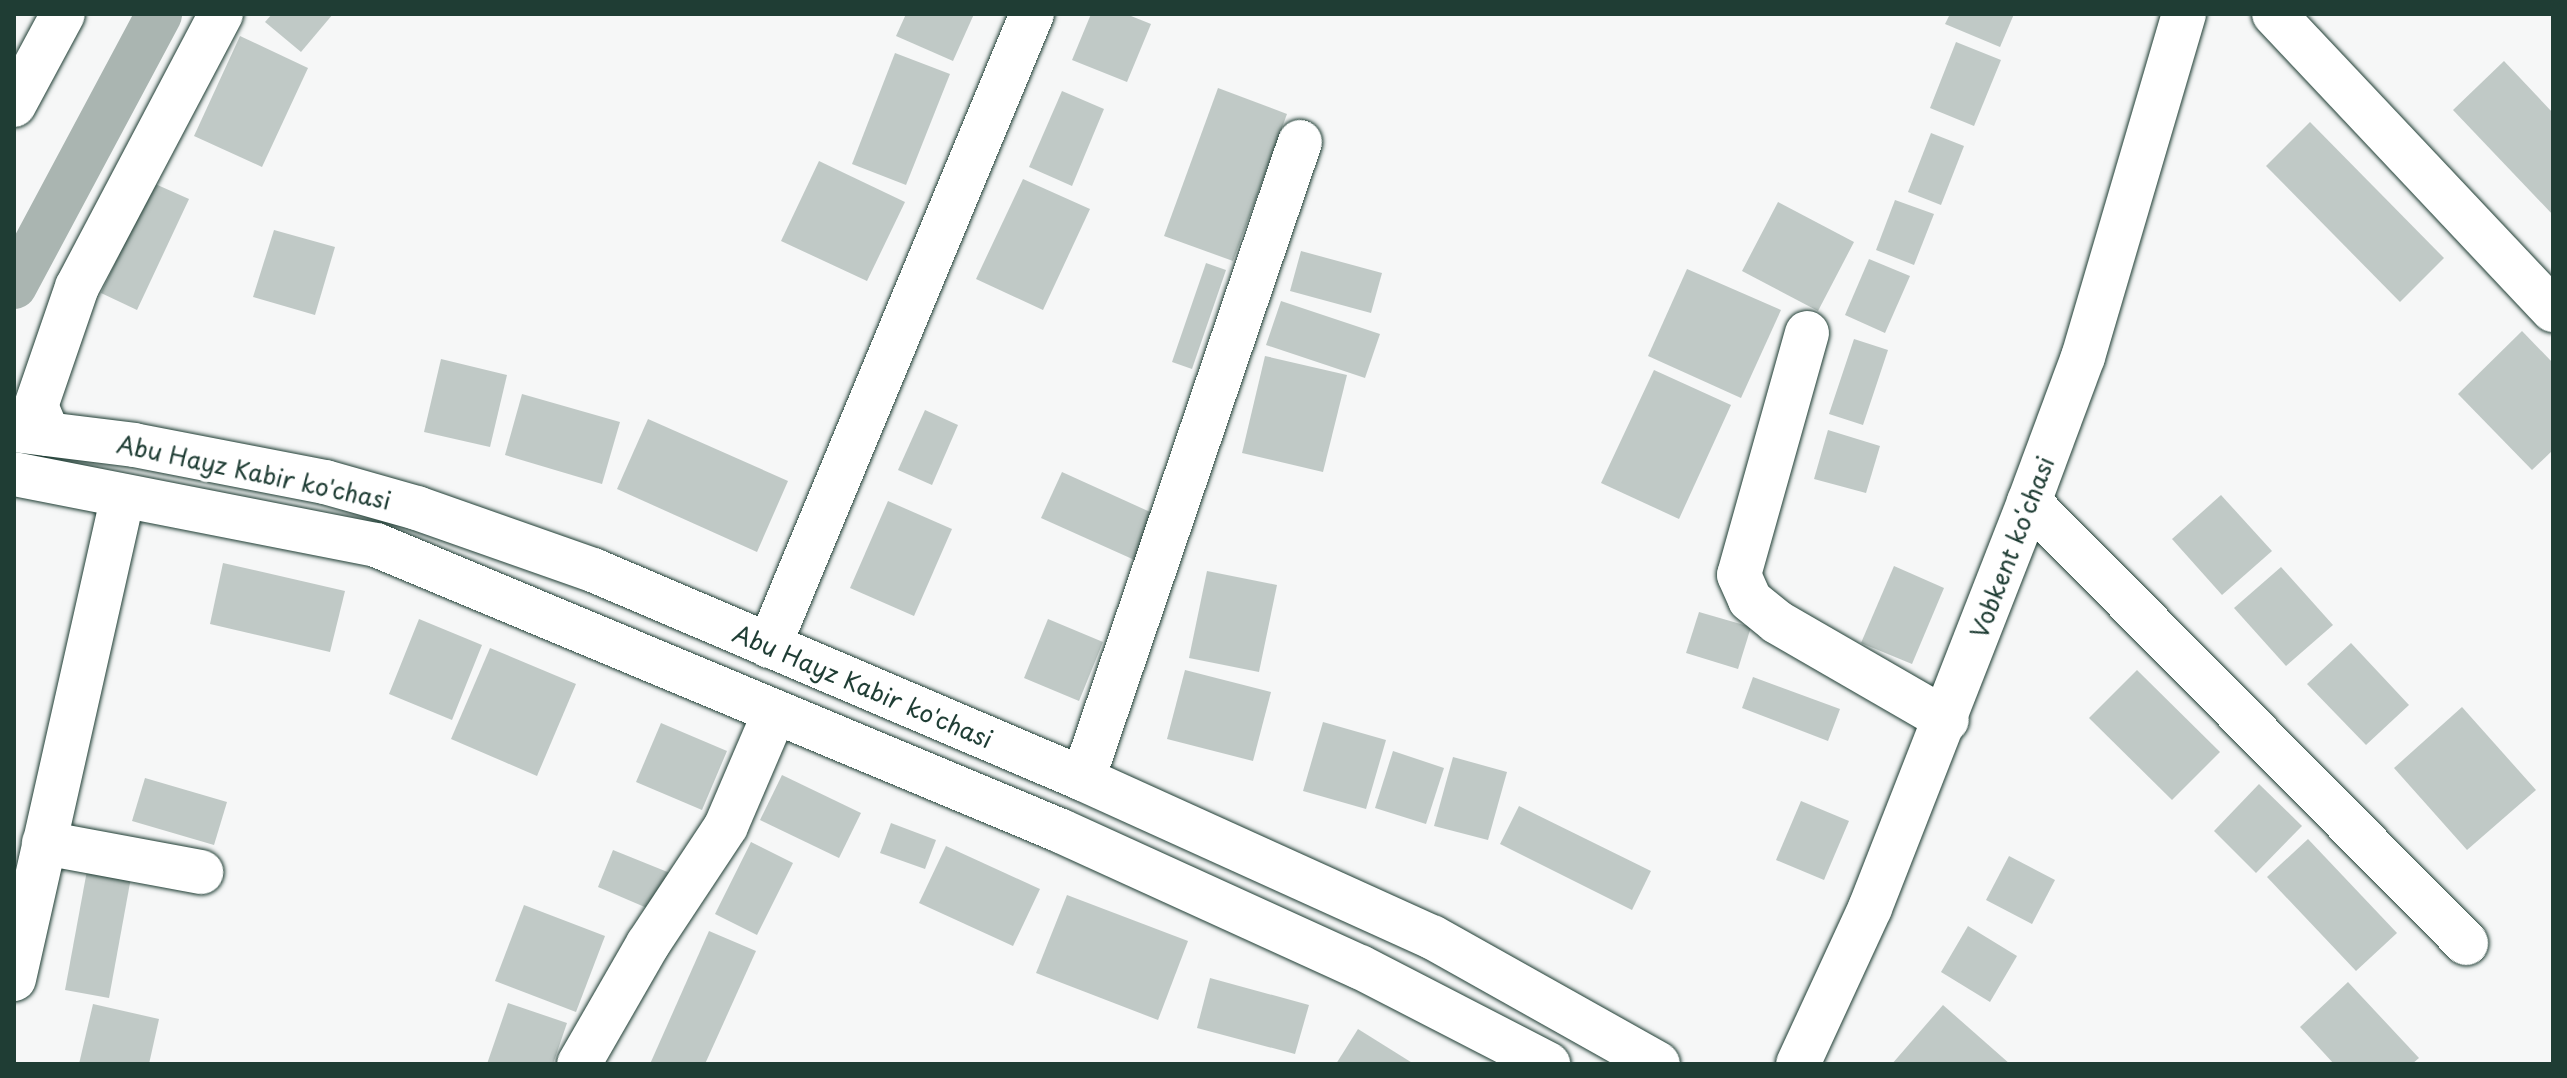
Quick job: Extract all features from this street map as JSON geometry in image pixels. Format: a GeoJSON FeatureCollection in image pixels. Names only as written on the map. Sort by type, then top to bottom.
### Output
{"type":"FeatureCollection","features":[{"type":"Feature","properties":{"kind":"main road"},"geometry":{"type":"LineString","coordinates":[[14,105],[63,14]]}},
{"type":"Feature","properties":{"kind":"main road"},"geometry":{"type":"LineString","coordinates":[[29,432],[77,287],[221,14]]}},
{"type":"Feature","properties":{"kind":"main road"},"geometry":{"type":"LineString","coordinates":[[769,646],[1032,14]]}},
{"type":"Feature","properties":{"kind":"main road","name":"Vobkent koʻchasi"},"geometry":{"type":"LineString","coordinates":[[1798,1064],[1870,908],[1947,720],[2083,357],[2184,14]]}},
{"type":"Feature","properties":{"kind":"main road"},"geometry":{"type":"LineString","coordinates":[[2274,14],[2553,310]]}},
{"type":"Feature","properties":{"kind":"main road"},"geometry":{"type":"LineString","coordinates":[[1083,779],[1300,142]]}},
{"type":"Feature","properties":{"kind":"main road"},"geometry":{"type":"LineString","coordinates":[[1807,333],[1739,575],[1750,600],[1777,622],[1947,720]]}},
{"type":"Feature","properties":{"kind":"main road","name":"Abu Hayz Kabir ko'chasi"},"geometry":{"type":"LineString","coordinates":[[29,432],[134,445],[325,482],[417,508],[593,570],[1083,779],[1432,937],[1658,1064]]}},
{"type":"Feature","properties":{"kind":"main road","name":"Abu Hayz Kabir ko'chasi"},"geometry":{"type":"LineString","coordinates":[[14,474],[376,545],[774,714],[1061,831],[1360,967],[1548,1064]]}},
{"type":"Feature","properties":{"kind":"main road"},"geometry":{"type":"LineString","coordinates":[[14,979],[123,497]]}},
{"type":"Feature","properties":{"kind":"main road"},"geometry":{"type":"LineString","coordinates":[[2029,502],[2466,943]]}},
{"type":"Feature","properties":{"kind":"main road"},"geometry":{"type":"LineString","coordinates":[[579,1064],[648,944],[726,826],[774,714]]}},
{"type":"Feature","properties":{"kind":"main road"},"geometry":{"type":"LineString","coordinates":[[44,843],[201,872]]}},
{"type":"Feature","properties":{"kind":"building"},"geometry":{"type":"Polygon","coordinates":[[[272,14],[333,14],[301,52],[265,22],[272,14]]]}},
{"type":"Feature","properties":{"kind":"building"},"geometry":{"type":"Polygon","coordinates":[[[906,14],[974,14],[953,61],[896,36],[906,14]]]}},
{"type":"Feature","properties":{"kind":"building"},"geometry":{"type":"Polygon","coordinates":[[[1091,14],[1126,14],[1151,24],[1127,82],[1072,60],[1091,14]]]}},
{"type":"Feature","properties":{"kind":"building"},"geometry":{"type":"Polygon","coordinates":[[[1950,14],[2014,14],[2000,47],[1945,24],[1950,14]]]}},
{"type":"Feature","properties":{"kind":"building"},"geometry":{"type":"Polygon","coordinates":[[[240,36],[308,68],[262,167],[194,136],[240,36]]]}},
{"type":"Feature","properties":{"kind":"building"},"geometry":{"type":"Polygon","coordinates":[[[1956,42],[2001,60],[1974,126],[1930,108],[1956,42]]]}},
{"type":"Feature","properties":{"kind":"building"},"geometry":{"type":"Polygon","coordinates":[[[895,53],[950,74],[906,185],[852,164],[895,53]]]}},
{"type":"Feature","properties":{"kind":"building"},"geometry":{"type":"Polygon","coordinates":[[[2504,61],[2553,113],[2553,215],[2453,110],[2504,61]]]}},
{"type":"Feature","properties":{"kind":"building"},"geometry":{"type":"Polygon","coordinates":[[[1218,88],[1287,114],[1233,261],[1164,236],[1218,88]]]}},
{"type":"Feature","properties":{"kind":"building"},"geometry":{"type":"Polygon","coordinates":[[[1062,91],[1104,109],[1072,186],[1029,167],[1062,91]]]}},
{"type":"Feature","properties":{"kind":"building"},"geometry":{"type":"Polygon","coordinates":[[[2310,122],[2444,258],[2400,302],[2266,166],[2310,122]]]}},
{"type":"Feature","properties":{"kind":"building"},"geometry":{"type":"Polygon","coordinates":[[[1931,133],[1964,146],[1941,205],[1908,192],[1931,133]]]}},
{"type":"Feature","properties":{"kind":"building"},"geometry":{"type":"Polygon","coordinates":[[[819,161],[905,202],[867,281],[781,241],[819,161]]]}},
{"type":"Feature","properties":{"kind":"building"},"geometry":{"type":"Polygon","coordinates":[[[1023,179],[1090,209],[1043,310],[976,279],[1023,179]]]}},
{"type":"Feature","properties":{"kind":"building"},"geometry":{"type":"Polygon","coordinates":[[[153,183],[189,199],[137,310],[101,293],[153,183]]]}},
{"type":"Feature","properties":{"kind":"building"},"geometry":{"type":"Polygon","coordinates":[[[1895,200],[1934,214],[1914,265],[1876,250],[1895,200]]]}},
{"type":"Feature","properties":{"kind":"building"},"geometry":{"type":"Polygon","coordinates":[[[1778,202],[1854,242],[1818,311],[1742,271],[1778,202]]]}},
{"type":"Feature","properties":{"kind":"building"},"geometry":{"type":"Polygon","coordinates":[[[274,230],[335,247],[315,315],[253,297],[274,230]]]}},
{"type":"Feature","properties":{"kind":"building"},"geometry":{"type":"Polygon","coordinates":[[[1301,251],[1382,273],[1371,313],[1290,291],[1301,251]]]}},
{"type":"Feature","properties":{"kind":"building"},"geometry":{"type":"Polygon","coordinates":[[[1869,259],[1910,276],[1885,333],[1845,315],[1869,259]]]}},
{"type":"Feature","properties":{"kind":"building"},"geometry":{"type":"Polygon","coordinates":[[[1206,263],[1226,270],[1192,369],[1172,362],[1206,263]]]}},
{"type":"Feature","properties":{"kind":"building"},"geometry":{"type":"Polygon","coordinates":[[[1687,269],[1781,310],[1741,398],[1648,356],[1687,269]]]}},
{"type":"Feature","properties":{"kind":"building"},"geometry":{"type":"Polygon","coordinates":[[[1281,301],[1380,334],[1365,378],[1266,345],[1281,301]]]}},
{"type":"Feature","properties":{"kind":"building"},"geometry":{"type":"Polygon","coordinates":[[[2522,331],[2553,363],[2553,450],[2532,470],[2458,394],[2522,331]]]}},
{"type":"Feature","properties":{"kind":"building"},"geometry":{"type":"Polygon","coordinates":[[[1854,339],[1888,350],[1863,425],[1829,414],[1854,339]]]}},
{"type":"Feature","properties":{"kind":"building"},"geometry":{"type":"Polygon","coordinates":[[[1265,356],[1347,375],[1323,472],[1242,453],[1265,356]]]}},
{"type":"Feature","properties":{"kind":"building"},"geometry":{"type":"Polygon","coordinates":[[[441,359],[507,375],[490,447],[424,432],[441,359]]]}},
{"type":"Feature","properties":{"kind":"building"},"geometry":{"type":"Polygon","coordinates":[[[1654,370],[1731,405],[1679,519],[1601,483],[1654,370]]]}},
{"type":"Feature","properties":{"kind":"building"},"geometry":{"type":"Polygon","coordinates":[[[522,394],[620,422],[602,484],[505,455],[522,394]]]}},
{"type":"Feature","properties":{"kind":"building"},"geometry":{"type":"Polygon","coordinates":[[[925,410],[958,425],[932,485],[898,470],[925,410]]]}},
{"type":"Feature","properties":{"kind":"building"},"geometry":{"type":"Polygon","coordinates":[[[648,419],[788,481],[757,552],[617,489],[648,419]]]}},
{"type":"Feature","properties":{"kind":"building"},"geometry":{"type":"Polygon","coordinates":[[[1828,430],[1880,446],[1866,493],[1814,479],[1828,430]]]}},
{"type":"Feature","properties":{"kind":"building"},"geometry":{"type":"Polygon","coordinates":[[[1062,472],[1159,516],[1139,562],[1041,518],[1062,472]]]}},
{"type":"Feature","properties":{"kind":"building"},"geometry":{"type":"Polygon","coordinates":[[[2221,495],[2272,551],[2222,595],[2172,539],[2221,495]]]}},
{"type":"Feature","properties":{"kind":"building"},"geometry":{"type":"Polygon","coordinates":[[[888,501],[952,529],[914,616],[850,588],[888,501]]]}},
{"type":"Feature","properties":{"kind":"building"},"geometry":{"type":"Polygon","coordinates":[[[223,563],[345,591],[330,652],[210,624],[223,563]]]}},
{"type":"Feature","properties":{"kind":"building"},"geometry":{"type":"Polygon","coordinates":[[[1894,566],[1944,588],[1912,664],[1861,643],[1894,566]]]}},
{"type":"Feature","properties":{"kind":"building"},"geometry":{"type":"Polygon","coordinates":[[[2281,567],[2333,625],[2286,666],[2234,608],[2281,567]]]}},
{"type":"Feature","properties":{"kind":"building"},"geometry":{"type":"Polygon","coordinates":[[[1207,571],[1277,585],[1259,672],[1189,658],[1207,571]]]}},
{"type":"Feature","properties":{"kind":"building"},"geometry":{"type":"Polygon","coordinates":[[[1699,612],[1751,627],[1738,669],[1686,653],[1699,612]]]}},
{"type":"Feature","properties":{"kind":"building"},"geometry":{"type":"Polygon","coordinates":[[[419,619],[482,645],[452,720],[389,694],[419,619]]]}},
{"type":"Feature","properties":{"kind":"building"},"geometry":{"type":"Polygon","coordinates":[[[1048,619],[1103,642],[1079,701],[1024,678],[1048,619]]]}},
{"type":"Feature","properties":{"kind":"building"},"geometry":{"type":"Polygon","coordinates":[[[2351,643],[2409,705],[2366,745],[2307,684],[2351,643]]]}},
{"type":"Feature","properties":{"kind":"building"},"geometry":{"type":"Polygon","coordinates":[[[490,648],[576,684],[537,776],[451,739],[490,648]]]}},
{"type":"Feature","properties":{"kind":"building"},"geometry":{"type":"Polygon","coordinates":[[[1185,670],[1271,692],[1253,761],[1167,739],[1185,670]]]}},
{"type":"Feature","properties":{"kind":"building"},"geometry":{"type":"Polygon","coordinates":[[[2137,670],[2220,752],[2172,800],[2089,718],[2137,670]]]}},
{"type":"Feature","properties":{"kind":"building"},"geometry":{"type":"Polygon","coordinates":[[[1753,677],[1840,709],[1828,741],[1742,708],[1753,677]]]}},
{"type":"Feature","properties":{"kind":"building"},"geometry":{"type":"Polygon","coordinates":[[[2462,707],[2536,790],[2467,850],[2394,768],[2462,707]]]}},
{"type":"Feature","properties":{"kind":"building"},"geometry":{"type":"Polygon","coordinates":[[[1323,722],[1386,740],[1366,809],[1303,791],[1323,722]]]}},
{"type":"Feature","properties":{"kind":"building"},"geometry":{"type":"Polygon","coordinates":[[[661,723],[727,751],[702,810],[636,782],[661,723]]]}},
{"type":"Feature","properties":{"kind":"building"},"geometry":{"type":"Polygon","coordinates":[[[1393,751],[1444,768],[1426,824],[1375,808],[1393,751]]]}},
{"type":"Feature","properties":{"kind":"building"},"geometry":{"type":"Polygon","coordinates":[[[1453,757],[1507,772],[1488,840],[1434,826],[1453,757]]]}},
{"type":"Feature","properties":{"kind":"building"},"geometry":{"type":"Polygon","coordinates":[[[782,775],[861,813],[839,858],[760,820],[782,775]]]}},
{"type":"Feature","properties":{"kind":"building"},"geometry":{"type":"Polygon","coordinates":[[[145,778],[227,802],[214,845],[132,821],[145,778]]]}},
{"type":"Feature","properties":{"kind":"building"},"geometry":{"type":"Polygon","coordinates":[[[2259,784],[2302,826],[2256,873],[2214,831],[2259,784]]]}},
{"type":"Feature","properties":{"kind":"building"},"geometry":{"type":"Polygon","coordinates":[[[1801,801],[1849,821],[1824,880],[1776,860],[1801,801]]]}},
{"type":"Feature","properties":{"kind":"building"},"geometry":{"type":"Polygon","coordinates":[[[1519,806],[1651,871],[1632,910],[1500,844],[1519,806]]]}},
{"type":"Feature","properties":{"kind":"building"},"geometry":{"type":"Polygon","coordinates":[[[891,823],[936,840],[925,869],[880,853],[891,823]]]}},
{"type":"Feature","properties":{"kind":"building"},"geometry":{"type":"Polygon","coordinates":[[[2308,839],[2397,933],[2356,971],[2267,877],[2308,839]]]}},
{"type":"Feature","properties":{"kind":"building"},"geometry":{"type":"Polygon","coordinates":[[[751,842],[793,863],[757,935],[715,914],[751,842]]]}},
{"type":"Feature","properties":{"kind":"building"},"geometry":{"type":"Polygon","coordinates":[[[946,846],[1040,889],[1013,946],[919,903],[946,846]]]}},
{"type":"Feature","properties":{"kind":"building"},"geometry":{"type":"Polygon","coordinates":[[[613,850],[670,873],[654,911],[598,887],[613,850]]]}},
{"type":"Feature","properties":{"kind":"building"},"geometry":{"type":"Polygon","coordinates":[[[2009,856],[2055,880],[2032,924],[1986,900],[2009,856]]]}},
{"type":"Feature","properties":{"kind":"building"},"geometry":{"type":"Polygon","coordinates":[[[88,865],[132,872],[109,998],[65,990],[88,865]]]}},
{"type":"Feature","properties":{"kind":"building"},"geometry":{"type":"Polygon","coordinates":[[[1067,895],[1188,941],[1158,1020],[1036,973],[1067,895]]]}},
{"type":"Feature","properties":{"kind":"building"},"geometry":{"type":"Polygon","coordinates":[[[524,905],[605,936],[576,1012],[495,981],[524,905]]]}},
{"type":"Feature","properties":{"kind":"building"},"geometry":{"type":"Polygon","coordinates":[[[1968,926],[2017,956],[1990,1002],[1941,972],[1968,926]]]}},
{"type":"Feature","properties":{"kind":"building"},"geometry":{"type":"Polygon","coordinates":[[[709,931],[756,951],[705,1064],[650,1064],[709,931]]]}},
{"type":"Feature","properties":{"kind":"building"},"geometry":{"type":"Polygon","coordinates":[[[1210,978],[1309,1005],[1295,1054],[1197,1028],[1210,978]]]}},
{"type":"Feature","properties":{"kind":"building"},"geometry":{"type":"Polygon","coordinates":[[[2348,982],[2419,1058],[2412,1064],[2334,1064],[2300,1027],[2348,982]]]}},
{"type":"Feature","properties":{"kind":"building"},"geometry":{"type":"Polygon","coordinates":[[[508,1003],[567,1023],[553,1064],[487,1064],[508,1003]]]}},
{"type":"Feature","properties":{"kind":"building"},"geometry":{"type":"Polygon","coordinates":[[[93,1004],[159,1019],[149,1064],[79,1064],[93,1004]]]}},
{"type":"Feature","properties":{"kind":"building"},"geometry":{"type":"Polygon","coordinates":[[[1943,1005],[2010,1064],[1892,1064],[1943,1005]]]}},
{"type":"Feature","properties":{"kind":"building"},"geometry":{"type":"Polygon","coordinates":[[[1358,1029],[1414,1064],[1336,1064],[1358,1029]]]}},
{"type":"Feature","properties":{"kind":"waterway"},"geometry":{"type":"LineString","coordinates":[[14,286],[159,14]]}}]}
